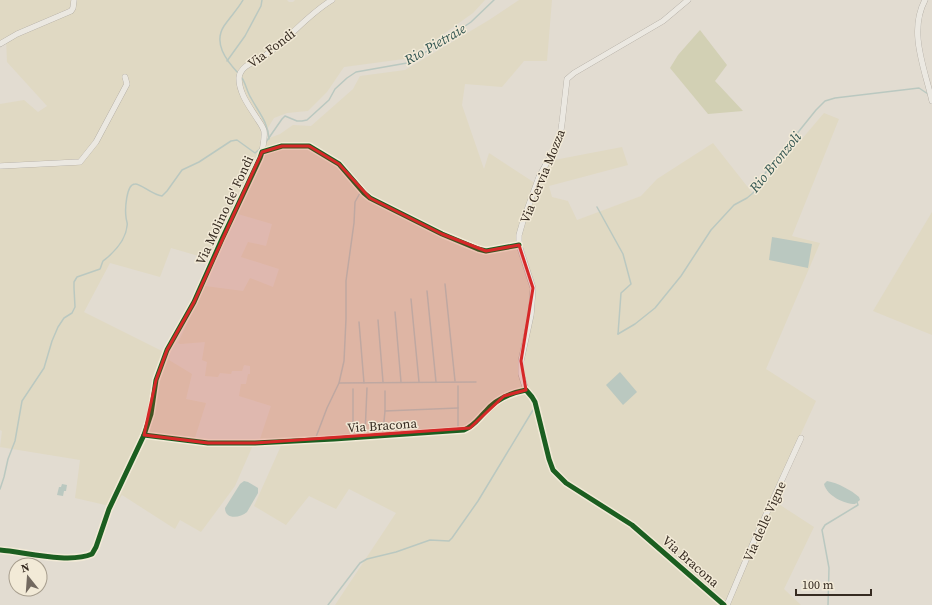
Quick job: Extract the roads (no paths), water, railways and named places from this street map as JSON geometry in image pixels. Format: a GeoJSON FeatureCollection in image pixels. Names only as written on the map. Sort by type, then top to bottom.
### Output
{"type":"FeatureCollection","features":[{"type":"Feature","properties":{"kind":"street"},"geometry":{"type":"LineString","coordinates":[[0,44],[17,34],[71,11],[74,0]]}},
{"type":"Feature","properties":{"kind":"street","name":"Via Fondi"},"geometry":{"type":"LineString","coordinates":[[262,152],[264,129],[246,102],[239,78],[241,72],[245,67],[266,55],[288,37],[314,12],[332,0]]}},
{"type":"Feature","properties":{"kind":"street","name":"Via Cervia Mozza"},"geometry":{"type":"LineString","coordinates":[[526,390],[521,374],[521,361],[531,315],[533,288],[519,245],[519,235],[539,177],[560,136],[567,79],[574,72],[663,21],[688,0]]}},
{"type":"Feature","properties":{"kind":"street"},"geometry":{"type":"LineString","coordinates":[[925,0],[921,10],[919,24],[920,57],[932,101]]}},
{"type":"Feature","properties":{"kind":"street"},"geometry":{"type":"LineString","coordinates":[[0,166],[80,162],[96,142],[127,84],[125,77]]}},
{"type":"Feature","properties":{"kind":"street","name":"Via Molino de' Fondi"},"geometry":{"type":"LineString","coordinates":[[144,435],[151,414],[156,380],[167,350],[194,302],[262,152],[282,146],[310,146],[339,164],[370,198],[442,234],[486,251],[519,245]]}},
{"type":"Feature","properties":{"kind":"street","name":"Via Bracona"},"geometry":{"type":"LineString","coordinates":[[144,435],[208,443],[255,443],[464,430],[475,424],[492,405],[504,396],[526,390],[535,402],[548,459],[553,470],[566,483],[632,525],[724,605]]}},
{"type":"Feature","properties":{"kind":"street"},"geometry":{"type":"LineString","coordinates":[[0,550],[62,557],[77,557],[92,554],[110,509],[144,435]]}},
{"type":"Feature","properties":{"kind":"street","name":"Via delle Vigne"},"geometry":{"type":"LineString","coordinates":[[727,605],[754,540],[801,438]]}},
{"type":"Feature","properties":{"kind":"waterway"},"geometry":{"type":"LineString","coordinates":[[238,73],[225,57],[220,45],[220,39],[224,26],[243,0]]}},
{"type":"Feature","properties":{"kind":"waterway"},"geometry":{"type":"LineString","coordinates":[[227,61],[245,36],[261,6],[262,0]]}},
{"type":"Feature","properties":{"kind":"waterway","name":"Rio Pietraie"},"geometry":{"type":"LineString","coordinates":[[266,142],[285,116],[297,121],[307,120],[329,100],[335,89],[356,72],[407,63],[436,46],[471,22],[494,0]]}},
{"type":"Feature","properties":{"kind":"waterway"},"geometry":{"type":"LineString","coordinates":[[242,78],[250,96],[263,118],[269,139]]}},
{"type":"Feature","properties":{"kind":"waterway","name":"Rio Bronzoli"},"geometry":{"type":"LineString","coordinates":[[618,334],[635,324],[655,308],[681,276],[711,230],[734,205],[753,193],[766,172],[825,101],[835,98],[919,88],[928,94]]}},
{"type":"Feature","properties":{"kind":"waterway","name":"Rio Pietraie"},"geometry":{"type":"LineString","coordinates":[[0,489],[8,459],[15,441],[22,401],[44,368],[58,327],[64,318],[72,313],[75,307],[74,282],[77,277],[100,269],[103,261],[115,250],[123,239],[127,225],[126,203],[128,193],[132,185],[140,185],[154,194],[162,196],[182,170],[199,162],[231,141],[237,140],[255,153],[261,148]]}},
{"type":"Feature","properties":{"kind":"waterway"},"geometry":{"type":"LineString","coordinates":[[316,437],[327,408],[339,383],[344,361],[346,281],[354,223],[355,202],[360,193]]}},
{"type":"Feature","properties":{"kind":"waterway"},"geometry":{"type":"LineString","coordinates":[[597,207],[623,254],[631,284],[621,293],[618,334]]}},
{"type":"Feature","properties":{"kind":"waterway"},"geometry":{"type":"LineString","coordinates":[[445,284],[455,381]]}},
{"type":"Feature","properties":{"kind":"waterway"},"geometry":{"type":"LineString","coordinates":[[427,291],[436,382]]}},
{"type":"Feature","properties":{"kind":"waterway"},"geometry":{"type":"LineString","coordinates":[[411,299],[419,382]]}},
{"type":"Feature","properties":{"kind":"waterway"},"geometry":{"type":"LineString","coordinates":[[395,312],[401,382]]}},
{"type":"Feature","properties":{"kind":"waterway"},"geometry":{"type":"LineString","coordinates":[[378,320],[383,382]]}},
{"type":"Feature","properties":{"kind":"waterway"},"geometry":{"type":"LineString","coordinates":[[359,322],[364,383]]}},
{"type":"Feature","properties":{"kind":"waterway"},"geometry":{"type":"LineString","coordinates":[[339,383],[476,382]]}},
{"type":"Feature","properties":{"kind":"waterway"},"geometry":{"type":"LineString","coordinates":[[458,386],[458,426]]}},
{"type":"Feature","properties":{"kind":"waterway"},"geometry":{"type":"LineString","coordinates":[[365,434],[367,388]]}},
{"type":"Feature","properties":{"kind":"waterway"},"geometry":{"type":"LineString","coordinates":[[353,389],[353,434]]}},
{"type":"Feature","properties":{"kind":"waterway"},"geometry":{"type":"LineString","coordinates":[[383,432],[385,391]]}},
{"type":"Feature","properties":{"kind":"waterway"},"geometry":{"type":"LineString","coordinates":[[385,411],[458,408]]}},
{"type":"Feature","properties":{"kind":"waterway"},"geometry":{"type":"LineString","coordinates":[[328,605],[360,563],[367,559],[396,552],[430,540],[449,541],[478,501],[533,410]]}},
{"type":"Feature","properties":{"kind":"waterway"},"geometry":{"type":"LineString","coordinates":[[828,605],[829,568],[822,530],[825,525],[858,505],[857,502]]}}]}
